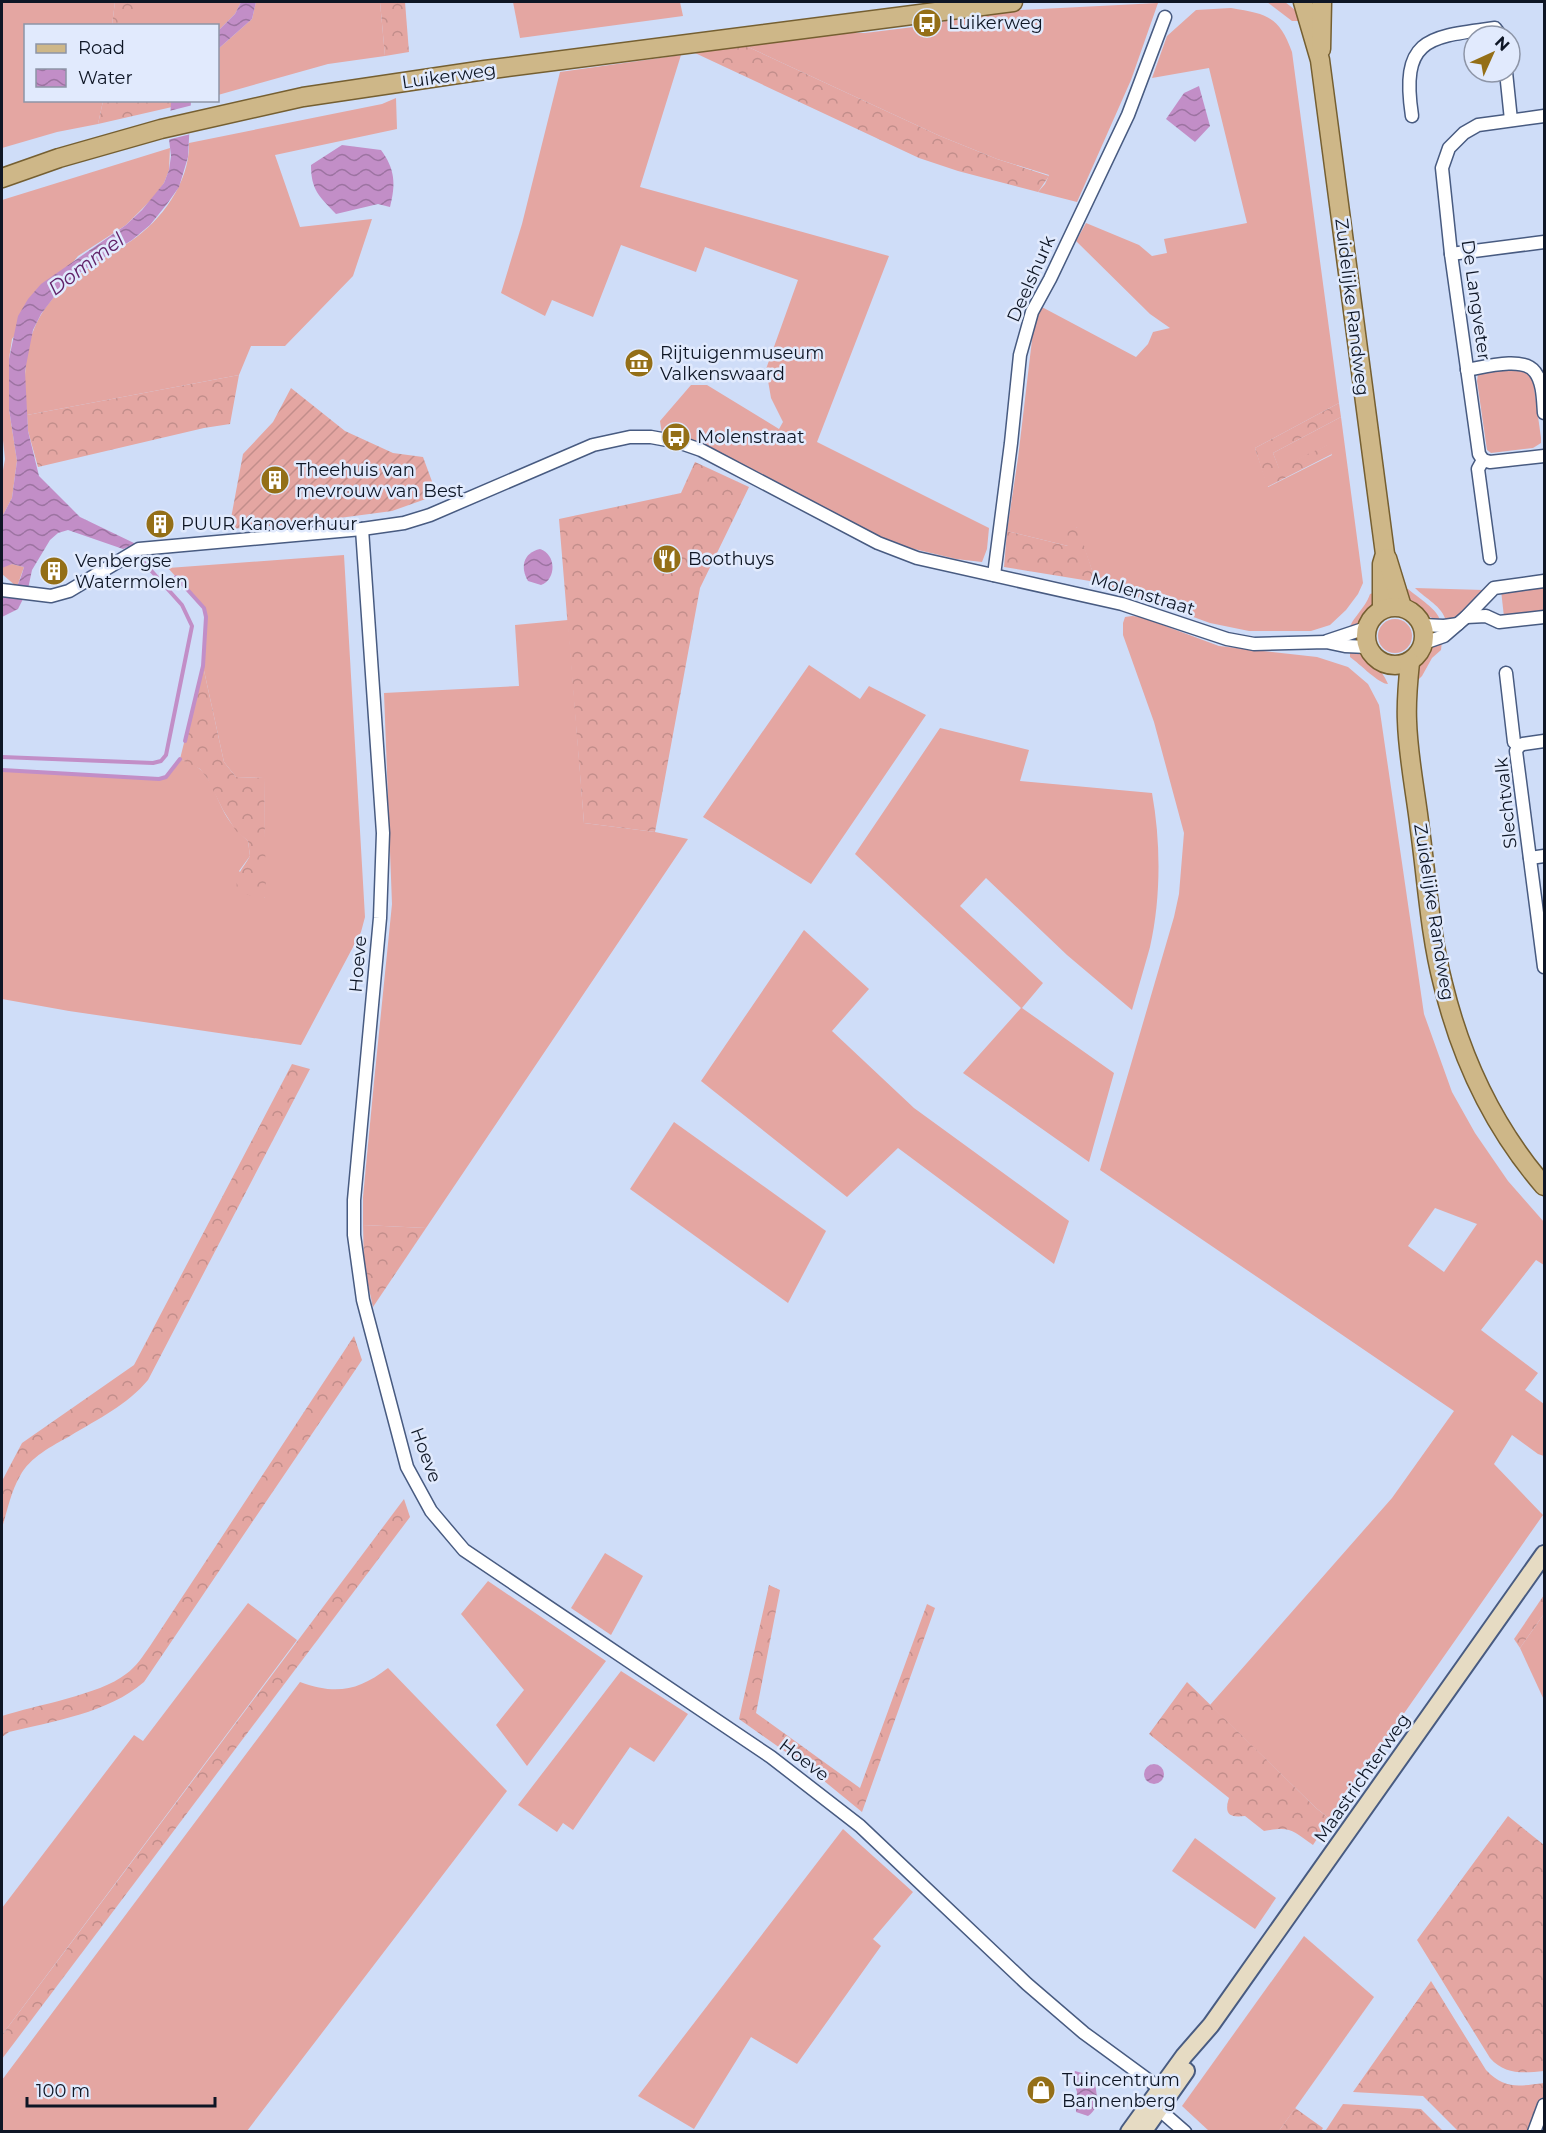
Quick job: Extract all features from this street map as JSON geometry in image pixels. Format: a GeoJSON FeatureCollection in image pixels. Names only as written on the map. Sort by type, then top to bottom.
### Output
{"type":"FeatureCollection","features":[{"type":"Feature","properties":{"kind":"main road","name":"Luikerweg"},"geometry":{"type":"LineString","coordinates":[[2,178],[59,158],[161,129],[303,97],[1012,2]]}},
{"type":"Feature","properties":{"kind":"main road"},"geometry":{"type":"LineString","coordinates":[[1303,2],[1314,2]]}},
{"type":"Feature","properties":{"kind":"main road","name":"Zuidelijke Randweg"},"geometry":{"type":"LineString","coordinates":[[1303,2],[1320,60],[1385,554],[1390,563],[1402,607]]}},
{"type":"Feature","properties":{"kind":"main road","name":"Zuidelijke Randweg"},"geometry":{"type":"LineString","coordinates":[[1320,60],[1322,2]]}},
{"type":"Feature","properties":{"kind":"main road","name":"Zuidelijke Randweg"},"geometry":{"type":"LineString","coordinates":[[1382,609],[1382,564],[1385,554]]}},
{"type":"Feature","properties":{"kind":"main road"},"geometry":{"type":"LineString","coordinates":[[1393,606],[1402,607],[1418,617],[1423,634],[1416,657],[1410,662],[1396,666],[1389,665],[1380,662],[1368,647],[1365,638],[1366,628],[1370,620],[1382,609],[1393,606]]}},
{"type":"Feature","properties":{"kind":"main road","name":"Zuidelijke Randweg"},"geometry":{"type":"LineString","coordinates":[[1410,662],[1407,722],[1432,926],[1442,983],[1456,1031],[1478,1085],[1500,1125],[1545,1186]]}},
{"type":"Feature","properties":{"kind":"main road","name":"Zuidelijke Randweg"},"geometry":{"type":"LineString","coordinates":[[1389,665],[1407,722]]}},
{"type":"Feature","properties":{"kind":"main road","name":"Maastrichterweg"},"geometry":{"type":"LineString","coordinates":[[1130,2132],[1158,2096],[1184,2056],[1211,2025],[1545,1554]]}},
{"type":"Feature","properties":{"kind":"main road","name":"Maastrichterweg"},"geometry":{"type":"LineString","coordinates":[[1143,2132],[1158,2096]]}},
{"type":"Feature","properties":{"kind":"street","name":"Deelshurk"},"geometry":{"type":"LineString","coordinates":[[994,574],[1020,355],[1032,312],[1128,115],[1165,17]]}},
{"type":"Feature","properties":{"kind":"street"},"geometry":{"type":"LineString","coordinates":[[1412,116],[1409,99],[1413,61],[1424,44],[1445,35],[1462,33]]}},
{"type":"Feature","properties":{"kind":"street"},"geometry":{"type":"LineString","coordinates":[[1507,84],[1511,120]]}},
{"type":"Feature","properties":{"kind":"street","name":"De Langveter"},"geometry":{"type":"LineString","coordinates":[[1490,558],[1478,469],[1483,460],[1479,454],[1467,370],[1442,168],[1449,148],[1464,133],[1478,125],[1545,116]]}},
{"type":"Feature","properties":{"kind":"street"},"geometry":{"type":"LineString","coordinates":[[1451,254],[1545,242]]}},
{"type":"Feature","properties":{"kind":"street"},"geometry":{"type":"LineString","coordinates":[[1467,370],[1517,363],[1529,366],[1536,372],[1540,382],[1545,413]]}},
{"type":"Feature","properties":{"kind":"street","name":"Molenstraat"},"geometry":{"type":"LineString","coordinates":[[2,590],[51,596],[69,591],[133,551],[404,523],[430,516],[593,446],[630,437],[651,437],[678,442],[701,450],[878,543],[917,558],[1122,604],[1227,639],[1254,644],[1326,642],[1368,647]]}},
{"type":"Feature","properties":{"kind":"street"},"geometry":{"type":"LineString","coordinates":[[1483,460],[1490,462],[1545,456]]}},
{"type":"Feature","properties":{"kind":"street","name":"Hoeve"},"geometry":{"type":"LineString","coordinates":[[362,529],[382,833],[380,918],[354,1200],[354,1235],[363,1300],[407,1467],[412,1477],[432,1510],[464,1550],[771,1757],[860,1826],[1027,1984],[1158,2096],[1185,2132]]}},
{"type":"Feature","properties":{"kind":"street"},"geometry":{"type":"LineString","coordinates":[[1423,634],[1444,636],[1463,621],[1494,588],[1545,581]]}},
{"type":"Feature","properties":{"kind":"street"},"geometry":{"type":"LineString","coordinates":[[1488,594],[1488,608],[1493,618]]}},
{"type":"Feature","properties":{"kind":"street"},"geometry":{"type":"LineString","coordinates":[[1423,634],[1479,616],[1493,618],[1499,622],[1545,616]]}},
{"type":"Feature","properties":{"kind":"street","name":"Molenstraat"},"geometry":{"type":"LineString","coordinates":[[1326,642],[1366,628]]}},
{"type":"Feature","properties":{"kind":"street","name":"Slechtvalk"},"geometry":{"type":"LineString","coordinates":[[1506,673],[1514,742],[1519,746],[1516,751],[1545,967]]}},
{"type":"Feature","properties":{"kind":"street"},"geometry":{"type":"LineString","coordinates":[[1519,746],[1545,741]]}},
{"type":"Feature","properties":{"kind":"street"},"geometry":{"type":"LineString","coordinates":[[1530,858],[1545,856]]}},
{"type":"Feature","properties":{"kind":"street"},"geometry":{"type":"LineString","coordinates":[[1534,2132],[1545,2105]]}},
{"type":"Feature","properties":{"kind":"green space"},"geometry":{"type":"Polygon","coordinates":[[[2,2],[115,2],[112,24],[24,24],[24,102],[103,102],[98,124],[57,132],[2,148],[2,2]]]}},
{"type":"Feature","properties":{"kind":"green space"},"geometry":{"type":"Polygon","coordinates":[[[115,2],[135,2],[135,24],[112,24],[115,2]]]}},
{"type":"Feature","properties":{"kind":"green space"},"geometry":{"type":"Polygon","coordinates":[[[135,2],[241,2],[235,14],[219,30],[219,24],[135,24],[135,2]]]}},
{"type":"Feature","properties":{"kind":"green space"},"geometry":{"type":"Polygon","coordinates":[[[256,2],[380,2],[385,56],[328,64],[219,95],[219,48],[252,19],[256,2]]]}},
{"type":"Feature","properties":{"kind":"green space"},"geometry":{"type":"Polygon","coordinates":[[[380,2],[405,2],[409,52],[385,56],[380,2]]]}},
{"type":"Feature","properties":{"kind":"green space"},"geometry":{"type":"Polygon","coordinates":[[[513,2],[680,2],[683,16],[520,38],[513,2]]]}},
{"type":"Feature","properties":{"kind":"green space"},"geometry":{"type":"Polygon","coordinates":[[[1267,2],[1285,2],[1299,13],[1301,21],[1292,21],[1267,2]]]}},
{"type":"Feature","properties":{"kind":"green space"},"geometry":{"type":"Polygon","coordinates":[[[1158,3],[1131,80],[1077,202],[1038,192],[1049,175],[997,159],[940,136],[746,46],[828,33],[865,33],[938,24],[965,13],[1158,3]]]}},
{"type":"Feature","properties":{"kind":"green space"},"geometry":{"type":"Polygon","coordinates":[[[1231,8],[1254,12],[1270,19],[1282,31],[1292,52],[1339,403],[1255,448],[1268,487],[1332,455],[1328,445],[1279,469],[1273,453],[1341,417],[1363,583],[1346,610],[1330,625],[1311,631],[1249,631],[1210,623],[1096,582],[1077,527],[1068,546],[1007,531],[1034,323],[1040,306],[1136,357],[1148,344],[1153,332],[1170,328],[1150,314],[1076,241],[1086,223],[1139,245],[1152,256],[1167,253],[1164,239],[1247,223],[1209,68],[1152,78],[1167,36],[1196,10],[1231,8]]]}},
{"type":"Feature","properties":{"kind":"green space"},"geometry":{"type":"Polygon","coordinates":[[[746,46],[940,136],[997,159],[1049,176],[1038,192],[919,158],[695,53],[746,46]]]}},
{"type":"Feature","properties":{"kind":"green space"},"geometry":{"type":"Polygon","coordinates":[[[681,55],[640,187],[889,256],[817,442],[989,528],[987,549],[982,562],[956,559],[889,543],[764,475],[701,445],[662,434],[660,421],[691,385],[707,385],[779,429],[783,422],[771,398],[766,369],[798,280],[705,247],[696,272],[621,245],[593,317],[552,300],[545,316],[501,293],[522,224],[560,72],[681,55]]]}},
{"type":"Feature","properties":{"kind":"green space"},"geometry":{"type":"Polygon","coordinates":[[[396,98],[397,129],[275,155],[300,227],[372,219],[353,276],[285,346],[251,346],[239,375],[27,415],[26,360],[30,339],[42,314],[63,288],[131,241],[163,211],[172,199],[185,172],[189,143],[382,104],[396,98]]]}},
{"type":"Feature","properties":{"kind":"green space"},"geometry":{"type":"Polygon","coordinates":[[[103,102],[171,102],[172,107],[98,124],[103,102]]]}},
{"type":"Feature","properties":{"kind":"green space"},"geometry":{"type":"Polygon","coordinates":[[[170,148],[169,170],[164,183],[154,197],[126,225],[78,256],[12,339],[9,359],[9,409],[17,461],[12,498],[2,517],[2,476],[5,459],[2,431],[2,200],[170,148]]]}},
{"type":"Feature","properties":{"kind":"green space"},"geometry":{"type":"Polygon","coordinates":[[[1487,369],[1523,369],[1533,380],[1541,443],[1533,448],[1491,453],[1487,450],[1477,381],[1478,374],[1487,369]]]}},
{"type":"Feature","properties":{"kind":"green space"},"geometry":{"type":"Polygon","coordinates":[[[239,375],[230,424],[38,467],[28,431],[27,415],[239,375]]]}},
{"type":"Feature","properties":{"kind":"green space"},"geometry":{"type":"Polygon","coordinates":[[[291,388],[345,431],[393,453],[423,457],[437,495],[392,511],[324,520],[318,516],[312,523],[229,529],[243,454],[273,422],[291,388]]]}},
{"type":"Feature","properties":{"kind":"green space"},"geometry":{"type":"Polygon","coordinates":[[[1339,403],[1341,417],[1273,453],[1279,468],[1329,444],[1332,454],[1267,487],[1255,448],[1339,403]]]}},
{"type":"Feature","properties":{"kind":"green space"},"geometry":{"type":"Polygon","coordinates":[[[695,462],[749,487],[700,588],[655,832],[584,823],[559,519],[681,493],[695,462]]]}},
{"type":"Feature","properties":{"kind":"green space"},"geometry":{"type":"Polygon","coordinates":[[[1078,527],[1096,582],[1004,567],[1007,531],[1068,546],[1067,530],[1078,527]]]}},
{"type":"Feature","properties":{"kind":"green space"},"geometry":{"type":"Polygon","coordinates":[[[344,555],[365,917],[361,932],[301,1045],[2,999],[2,770],[159,779],[166,777],[180,759],[191,764],[205,774],[227,817],[248,841],[250,856],[239,871],[265,898],[264,778],[236,777],[224,762],[203,666],[206,617],[204,608],[168,568],[344,555]]]}},
{"type":"Feature","properties":{"kind":"green space"},"geometry":{"type":"Polygon","coordinates":[[[12,564],[24,567],[17,587],[2,574],[3,566],[12,564]]]}},
{"type":"Feature","properties":{"kind":"green space"},"geometry":{"type":"Polygon","coordinates":[[[1544,584],[1544,611],[1504,617],[1501,590],[1544,584]]]}},
{"type":"Feature","properties":{"kind":"green space"},"geometry":{"type":"Polygon","coordinates":[[[1415,588],[1484,590],[1462,614],[1446,621],[1437,607],[1415,588]]]}},
{"type":"Feature","properties":{"kind":"green space"},"geometry":{"type":"Polygon","coordinates":[[[1405,589],[1432,608],[1440,621],[1412,605],[1405,589]]]}},
{"type":"Feature","properties":{"kind":"green space"},"geometry":{"type":"Polygon","coordinates":[[[1377,592],[1368,615],[1360,624],[1349,630],[1370,594],[1377,592]]]}},
{"type":"Feature","properties":{"kind":"green space"},"geometry":{"type":"Polygon","coordinates":[[[1125,617],[1141,617],[1219,646],[1317,657],[1348,667],[1368,684],[1379,705],[1424,1014],[1452,1092],[1475,1133],[1508,1181],[1544,1222],[1544,1265],[1536,1260],[1481,1330],[1538,1373],[1525,1390],[1544,1404],[1544,1456],[1512,1435],[1494,1464],[1543,1515],[1330,1819],[1210,1705],[1392,1498],[1454,1411],[1100,1170],[1174,917],[1179,894],[1184,833],[1154,722],[1123,635],[1125,617]],[[1435,1208],[1408,1246],[1444,1272],[1477,1224],[1435,1208]]]}},
{"type":"Feature","properties":{"kind":"green space"},"geometry":{"type":"Polygon","coordinates":[[[1395,619],[1407,624],[1412,636],[1407,648],[1395,653],[1383,648],[1378,636],[1383,624],[1395,619]]]}},
{"type":"Feature","properties":{"kind":"green space"},"geometry":{"type":"Polygon","coordinates":[[[568,620],[584,823],[655,832],[688,839],[426,1228],[363,1225],[363,1197],[392,904],[384,693],[519,686],[515,625],[568,620]]]}},
{"type":"Feature","properties":{"kind":"green space"},"geometry":{"type":"Polygon","coordinates":[[[1442,641],[1441,650],[1432,658],[1422,676],[1418,680],[1413,680],[1423,657],[1442,641]]]}},
{"type":"Feature","properties":{"kind":"green space"},"geometry":{"type":"Polygon","coordinates":[[[1350,650],[1372,662],[1388,684],[1375,677],[1350,657],[1350,650]]]}},
{"type":"Feature","properties":{"kind":"green space"},"geometry":{"type":"Polygon","coordinates":[[[809,665],[860,699],[869,686],[926,715],[811,884],[703,817],[809,665]]]}},
{"type":"Feature","properties":{"kind":"green space"},"geometry":{"type":"Polygon","coordinates":[[[203,666],[224,762],[236,777],[264,778],[266,898],[237,893],[238,877],[250,856],[248,841],[236,831],[200,769],[180,759],[203,666]]]}},
{"type":"Feature","properties":{"kind":"green space"},"geometry":{"type":"Polygon","coordinates":[[[940,728],[1029,750],[1020,781],[1152,793],[1157,831],[1158,890],[1150,947],[1132,1010],[1067,955],[986,878],[960,906],[1043,983],[1022,1008],[1114,1073],[1089,1162],[963,1073],[1021,1008],[855,854],[940,728]]]}},
{"type":"Feature","properties":{"kind":"green space"},"geometry":{"type":"Polygon","coordinates":[[[804,930],[869,989],[832,1031],[914,1108],[1069,1221],[1054,1264],[898,1148],[847,1197],[701,1081],[804,930]]]}},
{"type":"Feature","properties":{"kind":"green space"},"geometry":{"type":"Polygon","coordinates":[[[292,1064],[310,1069],[148,1380],[121,1404],[49,1448],[24,1469],[14,1488],[2,1528],[2,1481],[22,1443],[134,1365],[292,1064]]]}},
{"type":"Feature","properties":{"kind":"green space"},"geometry":{"type":"Polygon","coordinates":[[[674,1122],[826,1231],[788,1303],[630,1189],[674,1122]]]}},
{"type":"Feature","properties":{"kind":"green space"},"geometry":{"type":"Polygon","coordinates":[[[363,1225],[426,1228],[373,1307],[364,1267],[363,1225]]]}},
{"type":"Feature","properties":{"kind":"green space"},"geometry":{"type":"Polygon","coordinates":[[[354,1336],[362,1360],[144,1682],[130,1693],[97,1709],[9,1732],[2,1737],[2,1716],[100,1688],[126,1674],[136,1665],[354,1336]]]}},
{"type":"Feature","properties":{"kind":"green space"},"geometry":{"type":"Polygon","coordinates":[[[404,1499],[410,1517],[2,2059],[2,2035],[404,1499]]]}},
{"type":"Feature","properties":{"kind":"green space"},"geometry":{"type":"Polygon","coordinates":[[[605,1553],[643,1576],[611,1635],[571,1608],[605,1553]]]}},
{"type":"Feature","properties":{"kind":"green space"},"geometry":{"type":"Polygon","coordinates":[[[488,1581],[606,1661],[527,1766],[496,1725],[524,1690],[461,1614],[488,1581]]]}},
{"type":"Feature","properties":{"kind":"green space"},"geometry":{"type":"Polygon","coordinates":[[[769,1585],[780,1590],[756,1713],[860,1788],[927,1604],[935,1608],[862,1812],[807,1767],[739,1719],[769,1585]]]}},
{"type":"Feature","properties":{"kind":"green space"},"geometry":{"type":"Polygon","coordinates":[[[1544,1595],[1544,1614],[1520,1648],[1514,1639],[1544,1595]]]}},
{"type":"Feature","properties":{"kind":"green space"},"geometry":{"type":"Polygon","coordinates":[[[248,1603],[297,1640],[2,2035],[2,1908],[134,1735],[143,1741],[248,1603]]]}},
{"type":"Feature","properties":{"kind":"green space"},"geometry":{"type":"Polygon","coordinates":[[[1544,1614],[1544,1700],[1520,1648],[1544,1614]]]}},
{"type":"Feature","properties":{"kind":"green space"},"geometry":{"type":"Polygon","coordinates":[[[388,1668],[507,1791],[247,2131],[2,2131],[2,2080],[300,1682],[325,1689],[346,1688],[367,1682],[388,1668]]]}},
{"type":"Feature","properties":{"kind":"green space"},"geometry":{"type":"Polygon","coordinates":[[[621,1671],[688,1714],[654,1762],[630,1747],[573,1830],[563,1823],[557,1832],[518,1805],[621,1671]]]}},
{"type":"Feature","properties":{"kind":"green space"},"geometry":{"type":"Polygon","coordinates":[[[1187,1682],[1330,1819],[1313,1845],[1291,1830],[1264,1831],[1245,1816],[1229,1814],[1227,1808],[1229,1798],[1149,1734],[1187,1682]]]}},
{"type":"Feature","properties":{"kind":"green space"},"geometry":{"type":"Polygon","coordinates":[[[1508,1816],[1544,1845],[1544,2071],[1515,2072],[1496,2064],[1490,2058],[1417,1940],[1508,1816]]]}},
{"type":"Feature","properties":{"kind":"green space"},"geometry":{"type":"Polygon","coordinates":[[[843,1829],[913,1892],[873,1939],[881,1946],[797,2064],[751,2037],[694,2129],[638,2096],[843,1829]]]}},
{"type":"Feature","properties":{"kind":"green space"},"geometry":{"type":"Polygon","coordinates":[[[1195,1838],[1276,1898],[1255,1929],[1172,1871],[1195,1838]]]}},
{"type":"Feature","properties":{"kind":"green space"},"geometry":{"type":"Polygon","coordinates":[[[1304,1936],[1374,1997],[1279,2131],[1209,2131],[1182,2106],[1304,1936]]]}},
{"type":"Feature","properties":{"kind":"green space"},"geometry":{"type":"Polygon","coordinates":[[[1431,1981],[1486,2070],[1506,2084],[1544,2083],[1544,2099],[1533,2132],[1458,2131],[1423,2096],[1353,2092],[1431,1981]]]}},
{"type":"Feature","properties":{"kind":"green space"},"geometry":{"type":"Polygon","coordinates":[[[1343,2104],[1421,2109],[1443,2131],[1327,2131],[1343,2104]]]}},
{"type":"Feature","properties":{"kind":"green space"},"geometry":{"type":"Polygon","coordinates":[[[1295,2108],[1323,2128],[1321,2131],[1279,2131],[1295,2108]]]}},
{"type":"Feature","properties":{"kind":"water"},"geometry":{"type":"Polygon","coordinates":[[[241,2],[256,2],[252,19],[219,48],[219,30],[235,14],[241,2]]]}},
{"type":"Feature","properties":{"kind":"water"},"geometry":{"type":"Polygon","coordinates":[[[1199,86],[1210,126],[1195,142],[1166,119],[1184,93],[1199,86]]]}},
{"type":"Feature","properties":{"kind":"water","name":"Dommel"},"geometry":{"type":"Polygon","coordinates":[[[171,102],[191,102],[188,157],[179,187],[150,225],[132,240],[78,274],[54,297],[41,314],[33,330],[25,371],[28,431],[39,476],[80,517],[136,544],[123,549],[68,530],[58,533],[50,540],[32,570],[28,589],[18,609],[2,617],[2,598],[14,590],[24,567],[12,564],[2,568],[2,517],[12,498],[17,461],[9,409],[9,359],[18,316],[28,299],[41,284],[126,225],[142,210],[164,183],[169,170],[171,156],[169,139],[171,102]]]}},
{"type":"Feature","properties":{"kind":"water"},"geometry":{"type":"Polygon","coordinates":[[[342,145],[381,150],[392,170],[393,191],[390,207],[378,204],[336,214],[321,197],[314,187],[311,165],[342,145]]]}},
{"type":"Feature","properties":{"kind":"water"},"geometry":{"type":"Polygon","coordinates":[[[540,549],[552,561],[550,578],[541,585],[528,581],[524,571],[527,557],[540,549]]]}},
{"type":"Feature","properties":{"kind":"water"},"geometry":{"type":"Polygon","coordinates":[[[1154,1764],[1161,1767],[1164,1774],[1161,1781],[1154,1784],[1147,1781],[1144,1774],[1147,1767],[1154,1764]]]}},
{"type":"Feature","properties":{"kind":"water"},"geometry":{"type":"Polygon","coordinates":[[[1075,2071],[1082,2073],[1095,2083],[1096,2105],[1088,2116],[1076,2112],[1077,2092],[1072,2076],[1075,2071]]]}},
{"type":"Feature","properties":{"kind":"pier"},"geometry":{"type":"Polygon","coordinates":[[[193,105],[191,134],[167,140],[169,111],[193,105]]]}},
{"type":"Feature","properties":{"kind":"waterway"},"geometry":{"type":"LineString","coordinates":[[2,757],[153,763],[161,761],[166,755],[192,626],[182,605],[130,547]]}},
{"type":"Feature","properties":{"kind":"waterway"},"geometry":{"type":"LineString","coordinates":[[176,577],[204,608],[206,617],[203,666],[185,741]]}},
{"type":"Feature","properties":{"kind":"waterway"},"geometry":{"type":"LineString","coordinates":[[2,770],[159,779],[166,777],[180,759]]}},
{"type":"Feature","properties":{"kind":"place","name":"Luikerweg"},"geometry":{"type":"Point","coordinates":[927,23]}},
{"type":"Feature","properties":{"kind":"place","name":"Rijtuigenmuseum Valkenswaard"},"geometry":{"type":"Point","coordinates":[639,363]}},
{"type":"Feature","properties":{"kind":"place","name":"Molenstraat"},"geometry":{"type":"Point","coordinates":[676,437]}},
{"type":"Feature","properties":{"kind":"place","name":"Theehuis van mevrouw van Best"},"geometry":{"type":"Point","coordinates":[275,480]}},
{"type":"Feature","properties":{"kind":"place","name":"PUUR Kanoverhuur"},"geometry":{"type":"Point","coordinates":[160,524]}},
{"type":"Feature","properties":{"kind":"place","name":"Boothuys"},"geometry":{"type":"Point","coordinates":[667,559]}},
{"type":"Feature","properties":{"kind":"place","name":"Venbergse Watermolen"},"geometry":{"type":"Point","coordinates":[54,571]}},
{"type":"Feature","properties":{"kind":"place","name":"Tuincentrum Bannenberg"},"geometry":{"type":"Point","coordinates":[1041,2090]}}]}
